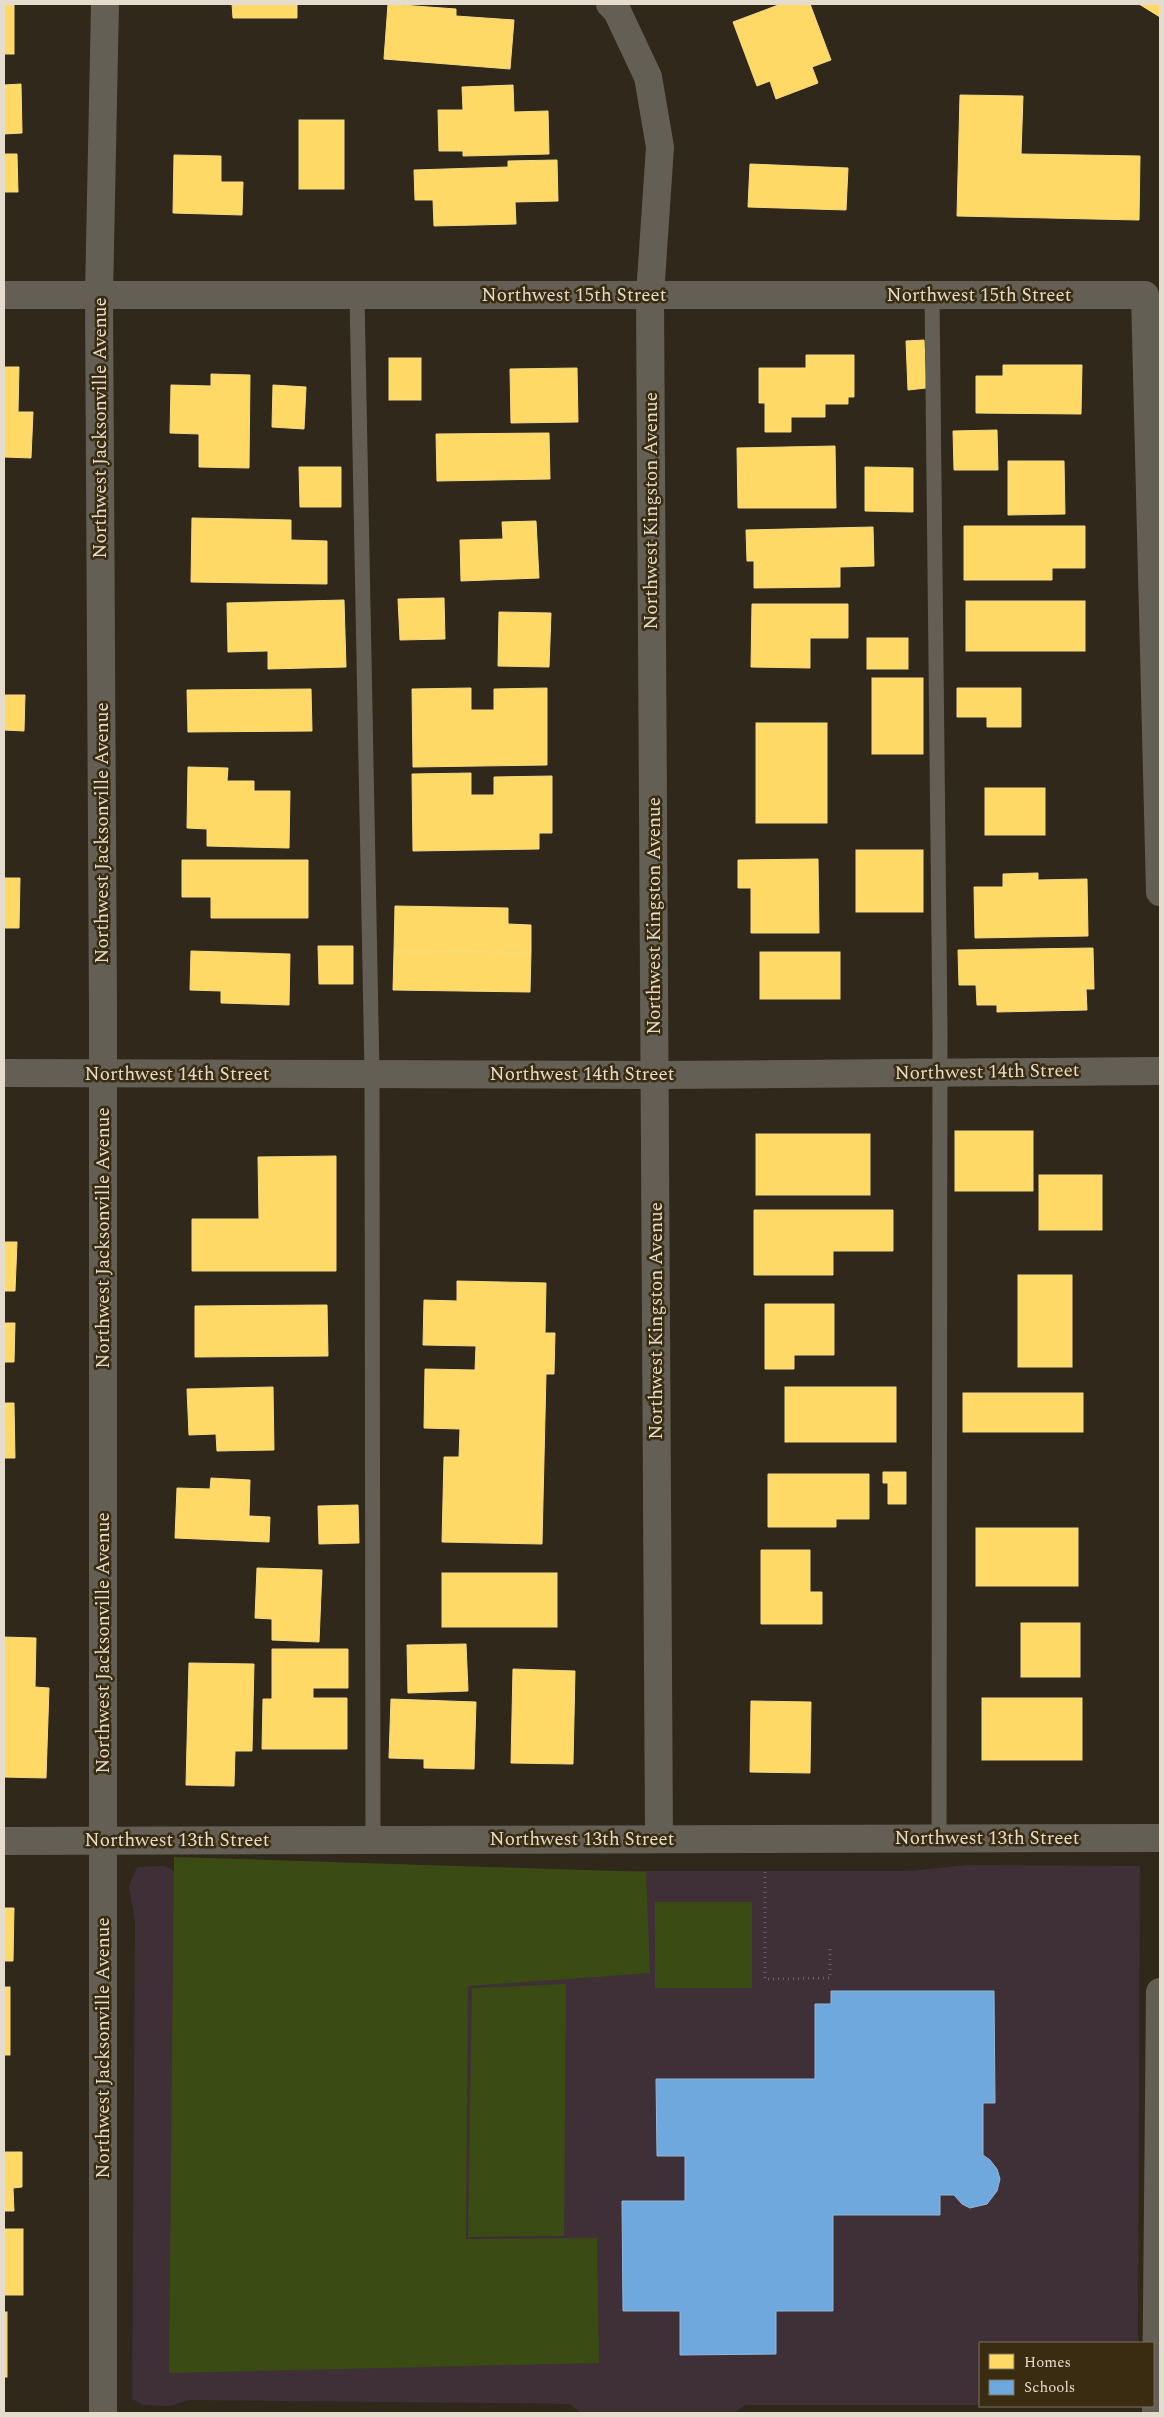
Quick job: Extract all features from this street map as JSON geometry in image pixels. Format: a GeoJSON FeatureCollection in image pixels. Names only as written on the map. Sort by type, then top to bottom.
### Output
{"type":"FeatureCollection","features":[{"type":"Feature","properties":{"kind":"street","name":"Northwest Jacksonville Avenue"},"geometry":{"type":"LineString","coordinates":[[103,2413],[103,1075],[99,295],[105,4]]}},
{"type":"Feature","properties":{"kind":"street","name":"Northwest Kingston Avenue"},"geometry":{"type":"LineString","coordinates":[[610,4],[617,10],[648,77],[660,147],[650,295],[659,1839]]}},
{"type":"Feature","properties":{"kind":"street","name":"Northwest 15th Street"},"geometry":{"type":"LineString","coordinates":[[4,295],[1145,295],[1160,892]]}},
{"type":"Feature","properties":{"kind":"street","name":"Northwest 14th Street"},"geometry":{"type":"LineString","coordinates":[[4,1074],[372,1073],[655,1075],[1160,1071]]}},
{"type":"Feature","properties":{"kind":"street","name":"Northwest 13th Street"},"geometry":{"type":"LineString","coordinates":[[4,1841],[1160,1838]]}},
{"type":"Feature","properties":{"kind":"street"},"geometry":{"type":"LineString","coordinates":[[1156,2413],[1160,1992]]}},
{"type":"Feature","properties":{"kind":"lane"},"geometry":{"type":"LineString","coordinates":[[357,295],[372,1073],[373,1840]]}},
{"type":"Feature","properties":{"kind":"lane"},"geometry":{"type":"LineString","coordinates":[[932,295],[940,1073],[939,1838]]}},
{"type":"Feature","properties":{"kind":"path"},"geometry":{"type":"LineString","coordinates":[[765,1838],[765,1979],[830,1978],[830,1949]]}},
{"type":"Feature","properties":{"kind":"shaded area"},"geometry":{"type":"Polygon","coordinates":[[[966,1865],[1140,1866],[1138,2342],[979,2342],[979,2405],[745,2405],[733,2413],[580,2413],[570,2404],[189,2400],[170,2406],[143,2405],[132,2399],[135,1922],[129,1886],[137,1867],[165,1866],[174,1871],[909,1871],[966,1865]]]}},
{"type":"Feature","properties":{"kind":"green space"},"geometry":{"type":"Polygon","coordinates":[[[174,1857],[646,1872],[650,1973],[468,1986],[466,2239],[597,2238],[599,2363],[169,2373],[174,1857]]]}},
{"type":"Feature","properties":{"kind":"green space"},"geometry":{"type":"Polygon","coordinates":[[[655,1902],[752,1902],[752,1988],[655,1988],[655,1902]]]}},
{"type":"Feature","properties":{"kind":"green space"},"geometry":{"type":"Polygon","coordinates":[[[566,1984],[564,2236],[468,2237],[472,1988],[566,1984]]]}},
{"type":"Feature","properties":{"kind":"building: Homes"},"geometry":{"type":"Polygon","coordinates":[[[4,4],[14,4],[14,54],[4,54],[4,4]]]}},
{"type":"Feature","properties":{"kind":"building: Homes"},"geometry":{"type":"Polygon","coordinates":[[[232,4],[297,4],[297,18],[233,18],[232,4]]]}},
{"type":"Feature","properties":{"kind":"building: Homes"},"geometry":{"type":"Polygon","coordinates":[[[388,4],[456,9],[456,16],[514,20],[510,69],[384,59],[388,4]]]}},
{"type":"Feature","properties":{"kind":"building: Homes"},"geometry":{"type":"Polygon","coordinates":[[[781,4],[810,4],[831,60],[812,67],[818,83],[776,99],[770,81],[757,86],[733,22],[781,4]]]}},
{"type":"Feature","properties":{"kind":"building: Homes"},"geometry":{"type":"Polygon","coordinates":[[[1139,4],[1160,4],[1160,17],[1139,4]]]}},
{"type":"Feature","properties":{"kind":"building: Homes"},"geometry":{"type":"Polygon","coordinates":[[[21,84],[22,133],[4,134],[4,85],[21,84]]]}},
{"type":"Feature","properties":{"kind":"building: Homes"},"geometry":{"type":"Polygon","coordinates":[[[513,85],[514,112],[548,111],[549,154],[463,156],[463,151],[439,151],[438,110],[463,110],[462,87],[513,85]]]}},
{"type":"Feature","properties":{"kind":"building: Homes"},"geometry":{"type":"Polygon","coordinates":[[[960,95],[1023,96],[1021,154],[1140,156],[1139,220],[957,216],[960,95]]]}},
{"type":"Feature","properties":{"kind":"building: Homes"},"geometry":{"type":"Polygon","coordinates":[[[299,120],[344,120],[344,189],[299,189],[299,120]]]}},
{"type":"Feature","properties":{"kind":"building: Homes"},"geometry":{"type":"Polygon","coordinates":[[[4,154],[17,154],[18,192],[4,192],[4,154]]]}},
{"type":"Feature","properties":{"kind":"building: Homes"},"geometry":{"type":"Polygon","coordinates":[[[174,155],[221,156],[221,182],[243,182],[242,215],[173,213],[174,155]]]}},
{"type":"Feature","properties":{"kind":"building: Homes"},"geometry":{"type":"Polygon","coordinates":[[[557,160],[558,201],[515,202],[516,224],[434,226],[433,200],[415,200],[414,170],[508,167],[508,161],[557,160]]]}},
{"type":"Feature","properties":{"kind":"building: Homes"},"geometry":{"type":"Polygon","coordinates":[[[750,164],[848,168],[846,210],[748,207],[750,164]]]}},
{"type":"Feature","properties":{"kind":"building: Homes"},"geometry":{"type":"Polygon","coordinates":[[[924,340],[926,388],[908,390],[906,341],[924,340]]]}},
{"type":"Feature","properties":{"kind":"building: Homes"},"geometry":{"type":"Polygon","coordinates":[[[806,355],[854,355],[854,397],[848,397],[848,404],[825,404],[825,417],[791,417],[791,432],[765,432],[765,403],[759,403],[759,368],[806,368],[806,355]]]}},
{"type":"Feature","properties":{"kind":"building: Homes"},"geometry":{"type":"Polygon","coordinates":[[[389,358],[421,358],[421,400],[389,400],[389,358]]]}},
{"type":"Feature","properties":{"kind":"building: Homes"},"geometry":{"type":"Polygon","coordinates":[[[1003,365],[1082,365],[1081,414],[976,413],[976,376],[1003,376],[1003,365]]]}},
{"type":"Feature","properties":{"kind":"building: Homes"},"geometry":{"type":"Polygon","coordinates":[[[4,367],[19,367],[18,412],[33,412],[31,458],[4,457],[4,367]]]}},
{"type":"Feature","properties":{"kind":"building: Homes"},"geometry":{"type":"Polygon","coordinates":[[[577,368],[578,422],[511,423],[510,369],[577,368]]]}},
{"type":"Feature","properties":{"kind":"building: Homes"},"geometry":{"type":"Polygon","coordinates":[[[211,374],[250,375],[249,468],[199,467],[199,434],[170,433],[171,385],[211,386],[211,374]]]}},
{"type":"Feature","properties":{"kind":"building: Homes"},"geometry":{"type":"Polygon","coordinates":[[[273,385],[306,387],[304,429],[272,427],[273,385]]]}},
{"type":"Feature","properties":{"kind":"building: Homes"},"geometry":{"type":"Polygon","coordinates":[[[997,430],[998,470],[954,470],[953,431],[997,430]]]}},
{"type":"Feature","properties":{"kind":"building: Homes"},"geometry":{"type":"Polygon","coordinates":[[[549,433],[550,479],[437,481],[436,434],[549,433]]]}},
{"type":"Feature","properties":{"kind":"building: Homes"},"geometry":{"type":"Polygon","coordinates":[[[835,446],[836,508],[738,508],[737,448],[835,446]]]}},
{"type":"Feature","properties":{"kind":"building: Homes"},"geometry":{"type":"Polygon","coordinates":[[[1008,461],[1064,461],[1065,514],[1008,515],[1008,461]]]}},
{"type":"Feature","properties":{"kind":"building: Homes"},"geometry":{"type":"Polygon","coordinates":[[[299,467],[341,467],[341,507],[300,507],[299,467]]]}},
{"type":"Feature","properties":{"kind":"building: Homes"},"geometry":{"type":"Polygon","coordinates":[[[865,467],[913,468],[913,512],[865,511],[865,467]]]}},
{"type":"Feature","properties":{"kind":"building: Homes"},"geometry":{"type":"Polygon","coordinates":[[[192,518],[291,520],[291,540],[327,541],[327,584],[191,582],[192,518]]]}},
{"type":"Feature","properties":{"kind":"building: Homes"},"geometry":{"type":"Polygon","coordinates":[[[536,521],[539,578],[461,581],[460,540],[503,539],[502,522],[536,521]]]}},
{"type":"Feature","properties":{"kind":"building: Homes"},"geometry":{"type":"Polygon","coordinates":[[[964,526],[1085,526],[1085,568],[1052,568],[1052,580],[964,580],[964,526]]]}},
{"type":"Feature","properties":{"kind":"building: Homes"},"geometry":{"type":"Polygon","coordinates":[[[873,527],[874,566],[840,567],[840,587],[754,588],[754,561],[747,561],[746,530],[873,527]]]}},
{"type":"Feature","properties":{"kind":"building: Homes"},"geometry":{"type":"Polygon","coordinates":[[[444,598],[445,639],[400,640],[398,599],[444,598]]]}},
{"type":"Feature","properties":{"kind":"building: Homes"},"geometry":{"type":"Polygon","coordinates":[[[344,600],[346,667],[268,669],[268,651],[228,652],[227,603],[344,600]]]}},
{"type":"Feature","properties":{"kind":"building: Homes"},"geometry":{"type":"Polygon","coordinates":[[[966,601],[1085,601],[1085,651],[966,651],[966,601]]]}},
{"type":"Feature","properties":{"kind":"building: Homes"},"geometry":{"type":"Polygon","coordinates":[[[752,604],[848,604],[848,638],[810,638],[810,668],[751,667],[752,604]]]}},
{"type":"Feature","properties":{"kind":"building: Homes"},"geometry":{"type":"Polygon","coordinates":[[[499,612],[551,613],[549,667],[498,666],[499,612]]]}},
{"type":"Feature","properties":{"kind":"building: Homes"},"geometry":{"type":"Polygon","coordinates":[[[867,638],[908,638],[908,669],[867,669],[867,638]]]}},
{"type":"Feature","properties":{"kind":"building: Homes"},"geometry":{"type":"Polygon","coordinates":[[[872,678],[923,678],[923,754],[872,754],[872,678]]]}},
{"type":"Feature","properties":{"kind":"building: Homes"},"geometry":{"type":"Polygon","coordinates":[[[471,688],[471,710],[494,710],[494,689],[547,688],[547,765],[413,767],[412,689],[471,688]]]}},
{"type":"Feature","properties":{"kind":"building: Homes"},"geometry":{"type":"Polygon","coordinates":[[[957,688],[1021,688],[1021,727],[987,727],[987,717],[957,717],[957,688]]]}},
{"type":"Feature","properties":{"kind":"building: Homes"},"geometry":{"type":"Polygon","coordinates":[[[311,689],[312,731],[188,732],[187,690],[311,689]]]}},
{"type":"Feature","properties":{"kind":"building: Homes"},"geometry":{"type":"Polygon","coordinates":[[[4,695],[25,695],[24,731],[4,730],[4,695]]]}},
{"type":"Feature","properties":{"kind":"building: Homes"},"geometry":{"type":"Polygon","coordinates":[[[756,723],[827,723],[827,823],[756,823],[756,723]]]}},
{"type":"Feature","properties":{"kind":"building: Homes"},"geometry":{"type":"Polygon","coordinates":[[[188,767],[228,768],[227,781],[254,781],[254,791],[290,791],[289,848],[207,846],[207,829],[187,828],[188,767]]]}},
{"type":"Feature","properties":{"kind":"building: Homes"},"geometry":{"type":"Polygon","coordinates":[[[471,773],[471,795],[494,795],[494,777],[552,776],[552,833],[539,833],[539,849],[413,851],[412,774],[471,773]]]}},
{"type":"Feature","properties":{"kind":"building: Homes"},"geometry":{"type":"Polygon","coordinates":[[[985,788],[1045,788],[1045,835],[985,835],[985,788]]]}},
{"type":"Feature","properties":{"kind":"building: Homes"},"geometry":{"type":"Polygon","coordinates":[[[856,850],[923,850],[923,912],[856,912],[856,850]]]}},
{"type":"Feature","properties":{"kind":"building: Homes"},"geometry":{"type":"Polygon","coordinates":[[[818,859],[819,933],[751,933],[751,888],[738,888],[738,860],[818,859]]]}},
{"type":"Feature","properties":{"kind":"building: Homes"},"geometry":{"type":"Polygon","coordinates":[[[182,860],[308,860],[308,918],[211,918],[211,897],[182,897],[182,860]]]}},
{"type":"Feature","properties":{"kind":"building: Homes"},"geometry":{"type":"Polygon","coordinates":[[[1038,873],[1038,880],[1087,879],[1088,936],[975,938],[974,887],[1003,887],[1003,874],[1038,873]]]}},
{"type":"Feature","properties":{"kind":"building: Homes"},"geometry":{"type":"Polygon","coordinates":[[[4,878],[20,878],[19,928],[4,928],[4,878]]]}},
{"type":"Feature","properties":{"kind":"building: Homes"},"geometry":{"type":"Polygon","coordinates":[[[395,906],[508,908],[508,924],[531,925],[531,952],[394,951],[395,906]]]}},
{"type":"Feature","properties":{"kind":"building: Homes"},"geometry":{"type":"Polygon","coordinates":[[[318,946],[353,946],[353,984],[319,984],[318,946]]]}},
{"type":"Feature","properties":{"kind":"building: Homes"},"geometry":{"type":"Polygon","coordinates":[[[1093,948],[1094,989],[1086,989],[1087,1010],[997,1012],[997,1005],[977,1005],[976,985],[959,985],[958,950],[1093,948]]]}},
{"type":"Feature","properties":{"kind":"building: Homes"},"geometry":{"type":"Polygon","coordinates":[[[191,951],[290,954],[289,1005],[221,1003],[221,991],[190,990],[191,951]]]}},
{"type":"Feature","properties":{"kind":"building: Homes"},"geometry":{"type":"Polygon","coordinates":[[[394,951],[531,952],[530,992],[393,990],[394,951]]]}},
{"type":"Feature","properties":{"kind":"building: Homes"},"geometry":{"type":"Polygon","coordinates":[[[760,952],[840,952],[840,999],[760,999],[760,952]]]}},
{"type":"Feature","properties":{"kind":"building: Homes"},"geometry":{"type":"Polygon","coordinates":[[[955,1131],[1033,1131],[1033,1191],[955,1191],[955,1131]]]}},
{"type":"Feature","properties":{"kind":"building: Homes"},"geometry":{"type":"Polygon","coordinates":[[[756,1134],[870,1134],[870,1195],[756,1195],[756,1134]]]}},
{"type":"Feature","properties":{"kind":"building: Homes"},"geometry":{"type":"Polygon","coordinates":[[[336,1156],[336,1271],[192,1271],[192,1219],[259,1219],[258,1157],[336,1156]]]}},
{"type":"Feature","properties":{"kind":"building: Homes"},"geometry":{"type":"Polygon","coordinates":[[[1039,1175],[1102,1175],[1102,1230],[1039,1230],[1039,1175]]]}},
{"type":"Feature","properties":{"kind":"building: Homes"},"geometry":{"type":"Polygon","coordinates":[[[754,1210],[893,1210],[893,1251],[833,1251],[833,1275],[754,1275],[754,1210]]]}},
{"type":"Feature","properties":{"kind":"building: Homes"},"geometry":{"type":"Polygon","coordinates":[[[4,1242],[17,1242],[15,1291],[4,1291],[4,1242]]]}},
{"type":"Feature","properties":{"kind":"building: Homes"},"geometry":{"type":"Polygon","coordinates":[[[1018,1275],[1072,1275],[1072,1367],[1018,1367],[1018,1275]]]}},
{"type":"Feature","properties":{"kind":"building: Homes"},"geometry":{"type":"Polygon","coordinates":[[[457,1281],[546,1283],[545,1333],[555,1333],[554,1374],[546,1374],[542,1544],[442,1542],[444,1457],[459,1457],[460,1429],[424,1428],[425,1369],[475,1370],[476,1346],[423,1345],[424,1300],[457,1301],[457,1281]]]}},
{"type":"Feature","properties":{"kind":"building: Homes"},"geometry":{"type":"Polygon","coordinates":[[[765,1304],[834,1304],[834,1355],[794,1355],[794,1369],[765,1369],[765,1304]]]}},
{"type":"Feature","properties":{"kind":"building: Homes"},"geometry":{"type":"Polygon","coordinates":[[[327,1305],[328,1356],[195,1357],[195,1306],[327,1305]]]}},
{"type":"Feature","properties":{"kind":"building: Homes"},"geometry":{"type":"Polygon","coordinates":[[[4,1323],[15,1323],[14,1362],[4,1362],[4,1323]]]}},
{"type":"Feature","properties":{"kind":"building: Homes"},"geometry":{"type":"Polygon","coordinates":[[[273,1387],[274,1450],[217,1451],[216,1434],[189,1435],[187,1389],[273,1387]]]}},
{"type":"Feature","properties":{"kind":"building: Homes"},"geometry":{"type":"Polygon","coordinates":[[[785,1387],[896,1387],[896,1442],[785,1442],[785,1387]]]}},
{"type":"Feature","properties":{"kind":"building: Homes"},"geometry":{"type":"Polygon","coordinates":[[[963,1393],[1083,1393],[1083,1432],[963,1432],[963,1393]]]}},
{"type":"Feature","properties":{"kind":"building: Homes"},"geometry":{"type":"Polygon","coordinates":[[[4,1403],[14,1403],[15,1458],[4,1458],[4,1403]]]}},
{"type":"Feature","properties":{"kind":"building: Homes"},"geometry":{"type":"Polygon","coordinates":[[[883,1472],[906,1472],[906,1504],[888,1504],[888,1483],[883,1483],[883,1472]]]}},
{"type":"Feature","properties":{"kind":"building: Homes"},"geometry":{"type":"Polygon","coordinates":[[[768,1474],[869,1474],[869,1519],[836,1519],[836,1527],[768,1527],[768,1474]]]}},
{"type":"Feature","properties":{"kind":"building: Homes"},"geometry":{"type":"Polygon","coordinates":[[[211,1478],[250,1480],[249,1516],[270,1517],[269,1542],[175,1538],[177,1488],[210,1489],[211,1478]]]}},
{"type":"Feature","properties":{"kind":"building: Homes"},"geometry":{"type":"Polygon","coordinates":[[[358,1505],[359,1543],[319,1544],[318,1506],[358,1505]]]}},
{"type":"Feature","properties":{"kind":"building: Homes"},"geometry":{"type":"Polygon","coordinates":[[[976,1528],[1078,1528],[1078,1586],[976,1586],[976,1528]]]}},
{"type":"Feature","properties":{"kind":"building: Homes"},"geometry":{"type":"Polygon","coordinates":[[[761,1550],[810,1550],[810,1592],[822,1592],[822,1624],[761,1624],[761,1550]]]}},
{"type":"Feature","properties":{"kind":"building: Homes"},"geometry":{"type":"Polygon","coordinates":[[[257,1568],[322,1570],[319,1642],[272,1640],[272,1619],[255,1618],[257,1568]]]}},
{"type":"Feature","properties":{"kind":"building: Homes"},"geometry":{"type":"Polygon","coordinates":[[[442,1573],[557,1573],[557,1627],[442,1627],[442,1573]]]}},
{"type":"Feature","properties":{"kind":"building: Homes"},"geometry":{"type":"Polygon","coordinates":[[[1021,1623],[1080,1623],[1080,1677],[1021,1677],[1021,1623]]]}},
{"type":"Feature","properties":{"kind":"building: Homes"},"geometry":{"type":"Polygon","coordinates":[[[4,1637],[36,1638],[35,1687],[49,1688],[46,1778],[4,1777],[4,1637]]]}},
{"type":"Feature","properties":{"kind":"building: Homes"},"geometry":{"type":"Polygon","coordinates":[[[466,1644],[468,1691],[408,1693],[407,1645],[466,1644]]]}},
{"type":"Feature","properties":{"kind":"building: Homes"},"geometry":{"type":"Polygon","coordinates":[[[272,1649],[348,1649],[348,1688],[313,1688],[313,1698],[347,1698],[347,1749],[262,1749],[263,1699],[272,1699],[272,1649]]]}},
{"type":"Feature","properties":{"kind":"building: Homes"},"geometry":{"type":"Polygon","coordinates":[[[189,1663],[254,1664],[252,1751],[235,1751],[234,1786],[186,1785],[189,1663]]]}},
{"type":"Feature","properties":{"kind":"building: Homes"},"geometry":{"type":"Polygon","coordinates":[[[513,1669],[575,1671],[573,1764],[511,1763],[513,1669]]]}},
{"type":"Feature","properties":{"kind":"building: Homes"},"geometry":{"type":"Polygon","coordinates":[[[982,1698],[1082,1698],[1082,1760],[982,1760],[982,1698]]]}},
{"type":"Feature","properties":{"kind":"building: Homes"},"geometry":{"type":"Polygon","coordinates":[[[391,1699],[476,1702],[474,1769],[424,1768],[424,1759],[389,1758],[391,1699]]]}},
{"type":"Feature","properties":{"kind":"building: Homes"},"geometry":{"type":"Polygon","coordinates":[[[751,1701],[811,1702],[810,1773],[750,1772],[751,1701]]]}},
{"type":"Feature","properties":{"kind":"building: Homes"},"geometry":{"type":"Polygon","coordinates":[[[4,1908],[14,1908],[13,1961],[4,1961],[4,1908]]]}},
{"type":"Feature","properties":{"kind":"building: Homes"},"geometry":{"type":"Polygon","coordinates":[[[4,1987],[10,1987],[10,2055],[4,2055],[4,1987]]]}},
{"type":"Feature","properties":{"kind":"building: Homes"},"geometry":{"type":"Polygon","coordinates":[[[4,2152],[22,2152],[22,2187],[13,2188],[14,2211],[4,2211],[4,2152]]]}},
{"type":"Feature","properties":{"kind":"building: Homes"},"geometry":{"type":"Polygon","coordinates":[[[4,2229],[23,2229],[23,2295],[4,2295],[4,2229]]]}},
{"type":"Feature","properties":{"kind":"building: Homes"},"geometry":{"type":"Polygon","coordinates":[[[4,2312],[7,2312],[7,2377],[4,2377],[4,2312]]]}},
{"type":"Feature","properties":{"kind":"building: Schools"},"geometry":{"type":"Polygon","coordinates":[[[831,1991],[994,1991],[995,2103],[983,2103],[983,2155],[997,2169],[1000,2179],[997,2191],[987,2204],[970,2208],[962,2204],[954,2195],[940,2195],[940,2215],[833,2215],[833,2311],[776,2311],[776,2354],[680,2355],[680,2311],[623,2311],[622,2201],[685,2201],[685,2156],[657,2156],[656,2079],[815,2079],[815,2004],[831,2004],[831,1991]]]}}]}
